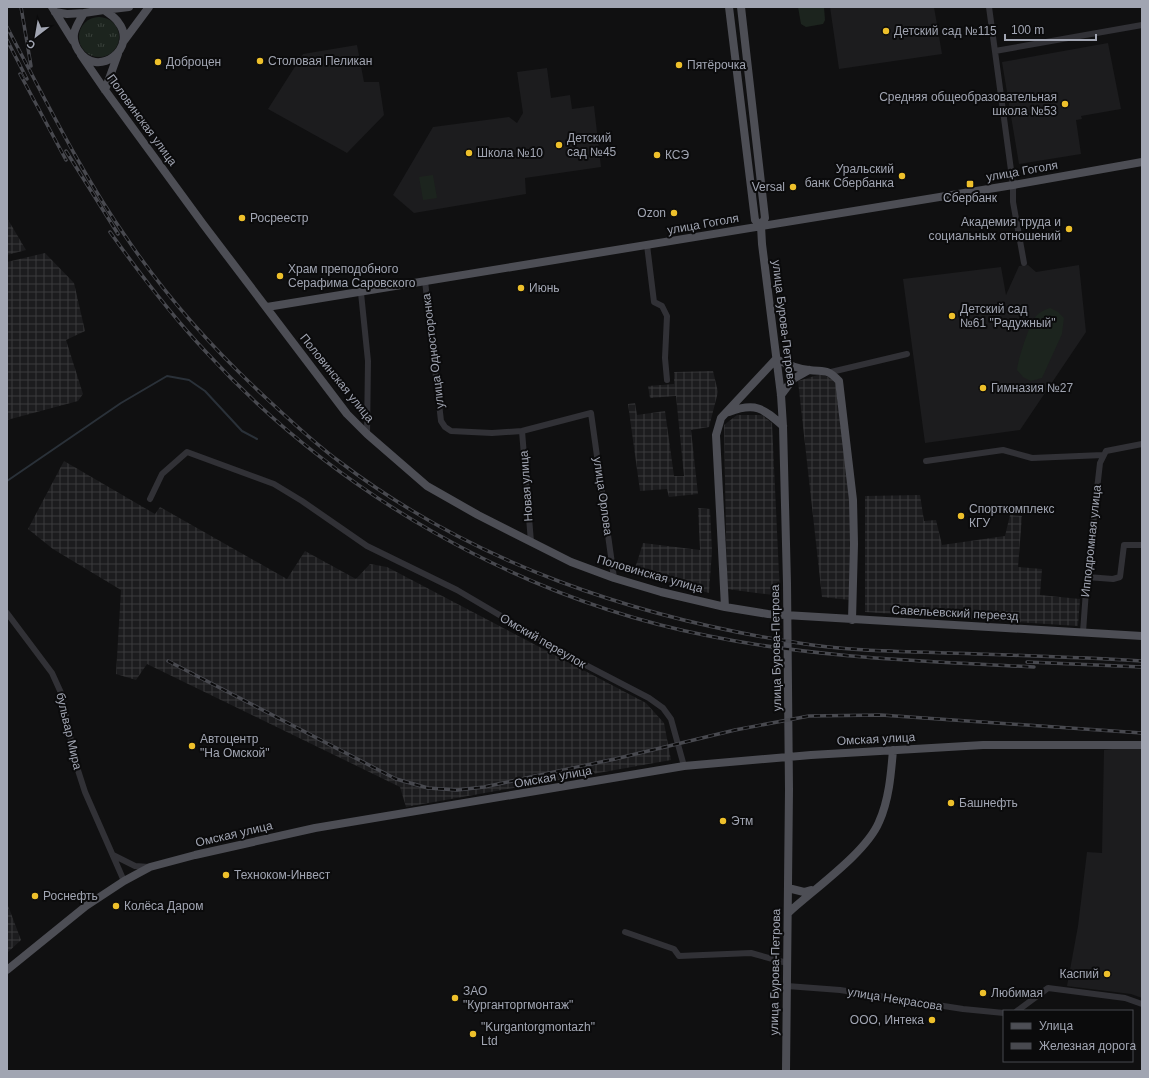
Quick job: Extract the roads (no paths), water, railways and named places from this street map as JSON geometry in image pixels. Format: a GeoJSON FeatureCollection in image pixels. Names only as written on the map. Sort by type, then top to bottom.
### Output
{"type":"FeatureCollection","features":[{"type":"Feature","properties":{"kind":"main road"},"geometry":{"type":"LineString","coordinates":[[54,9],[67,14],[129,7]]}},
{"type":"Feature","properties":{"kind":"main road"},"geometry":{"type":"LineString","coordinates":[[105,90],[123,42],[149,7]]}},
{"type":"Feature","properties":{"kind":"main road","name":"улица Бурова-Петрова"},"geometry":{"type":"LineString","coordinates":[[729,7],[755,220],[761,226]]}},
{"type":"Feature","properties":{"kind":"main road","name":"улица Бурова-Петрова"},"geometry":{"type":"LineString","coordinates":[[741,7],[765,218],[761,226],[781,395],[783,426],[787,583],[789,790],[786,1071]]}},
{"type":"Feature","properties":{"kind":"main road"},"geometry":{"type":"LineString","coordinates":[[54,9],[81,55],[89,60],[101,62],[107,61],[118,54]]}},
{"type":"Feature","properties":{"kind":"main road"},"geometry":{"type":"LineString","coordinates":[[104,10],[119,22],[122,29],[123,42]]}},
{"type":"Feature","properties":{"kind":"main road"},"geometry":{"type":"LineString","coordinates":[[73,41],[76,26],[84,13]]}},
{"type":"Feature","properties":{"kind":"main road","name":"Половинская улица"},"geometry":{"type":"LineString","coordinates":[[81,55],[105,90],[342,408],[367,434],[427,486],[530,542],[571,562],[614,578],[661,592],[725,607],[768,614]]}},
{"type":"Feature","properties":{"kind":"main road","name":"улица Гоголя"},"geometry":{"type":"LineString","coordinates":[[267,307],[361,293],[425,281],[1013,185],[1142,162]]}},
{"type":"Feature","properties":{"kind":"main road"},"geometry":{"type":"LineString","coordinates":[[725,607],[716,436],[721,418],[776,359],[792,366],[809,370],[831,372],[839,381],[853,500],[854,544],[852,620]]}},
{"type":"Feature","properties":{"kind":"main road"},"geometry":{"type":"LineString","coordinates":[[781,395],[793,379],[809,370]]}},
{"type":"Feature","properties":{"kind":"main road"},"geometry":{"type":"LineString","coordinates":[[726,413],[742,407],[754,407],[765,410],[783,426]]}},
{"type":"Feature","properties":{"kind":"main road","name":"Савельевский переезд"},"geometry":{"type":"LineString","coordinates":[[768,614],[1142,636]]}},
{"type":"Feature","properties":{"kind":"main road","name":"Омская улица"},"geometry":{"type":"LineString","coordinates":[[7,970],[86,906],[124,881],[150,867],[195,855],[315,828],[684,766],[804,755],[983,745],[1142,745]]}},
{"type":"Feature","properties":{"kind":"main road"},"geometry":{"type":"LineString","coordinates":[[788,913],[812,890],[846,862],[865,844],[874,832],[885,805],[891,776],[893,750]]}},
{"type":"Feature","properties":{"kind":"main road"},"geometry":{"type":"LineString","coordinates":[[788,888],[804,892],[812,890]]}},
{"type":"Feature","properties":{"kind":"street"},"geometry":{"type":"LineString","coordinates":[[989,7],[1013,185],[1013,202],[1024,263]]}},
{"type":"Feature","properties":{"kind":"street"},"geometry":{"type":"LineString","coordinates":[[995,52],[1142,24]]}},
{"type":"Feature","properties":{"kind":"street"},"geometry":{"type":"LineString","coordinates":[[647,245],[654,302],[662,306],[667,316],[665,358],[667,380]]}},
{"type":"Feature","properties":{"kind":"street","name":"улица Односторонка"},"geometry":{"type":"LineString","coordinates":[[425,281],[441,421],[445,427],[458,432],[492,433],[522,431]]}},
{"type":"Feature","properties":{"kind":"street"},"geometry":{"type":"LineString","coordinates":[[361,293],[368,361],[367,434]]}},
{"type":"Feature","properties":{"kind":"street"},"geometry":{"type":"LineString","coordinates":[[831,372],[907,354]]}},
{"type":"Feature","properties":{"kind":"street","name":"улица Орлова"},"geometry":{"type":"LineString","coordinates":[[522,431],[591,413],[614,578]]}},
{"type":"Feature","properties":{"kind":"street","name":"Новая улица"},"geometry":{"type":"LineString","coordinates":[[522,431],[530,542]]}},
{"type":"Feature","properties":{"kind":"street"},"geometry":{"type":"LineString","coordinates":[[926,461],[1003,450],[1032,458],[1104,453],[1142,444]]}},
{"type":"Feature","properties":{"kind":"street","name":"Омский переулок"},"geometry":{"type":"LineString","coordinates":[[150,499],[162,474],[187,452],[274,484],[302,501],[368,546],[457,590],[576,660],[650,698],[663,708],[671,720],[684,766]]}},
{"type":"Feature","properties":{"kind":"street","name":"Ипподромная улица"},"geometry":{"type":"LineString","coordinates":[[1084,632],[1087,576],[1096,486],[1104,453]]}},
{"type":"Feature","properties":{"kind":"street"},"geometry":{"type":"LineString","coordinates":[[1087,576],[1113,579],[1120,577],[1124,545],[1142,545]]}},
{"type":"Feature","properties":{"kind":"street","name":"бульвар Мира"},"geometry":{"type":"LineString","coordinates":[[7,614],[52,673],[62,695],[75,761],[86,792],[124,881]]}},
{"type":"Feature","properties":{"kind":"street"},"geometry":{"type":"LineString","coordinates":[[113,855],[135,866],[150,867]]}},
{"type":"Feature","properties":{"kind":"street"},"geometry":{"type":"LineString","coordinates":[[625,932],[674,950],[679,956],[751,953],[787,963]]}},
{"type":"Feature","properties":{"kind":"street","name":"улица Некрасова"},"geometry":{"type":"LineString","coordinates":[[787,986],[840,990],[963,1009],[1003,1013]]}},
{"type":"Feature","properties":{"kind":"street"},"geometry":{"type":"LineString","coordinates":[[1018,1010],[1048,988],[1125,998],[1142,1004]]}},
{"type":"Feature","properties":{"kind":"waterway"},"geometry":{"type":"LineString","coordinates":[[7,481],[121,403],[167,376],[189,380],[205,391],[242,431],[257,439]]}},
{"type":"Feature","properties":{"kind":"railway"},"geometry":{"type":"LineString","coordinates":[[21,7],[31,66]]}},
{"type":"Feature","properties":{"kind":"railway"},"geometry":{"type":"LineString","coordinates":[[7,27],[64,135],[111,215],[143,262],[192,323],[247,380],[321,447],[391,498],[445,529],[501,557],[558,581],[617,601],[677,618],[738,632],[817,646],[854,649],[1142,661]]}},
{"type":"Feature","properties":{"kind":"railway"},"geometry":{"type":"LineString","coordinates":[[7,40],[27,79]]}},
{"type":"Feature","properties":{"kind":"railway"},"geometry":{"type":"LineString","coordinates":[[20,74],[66,160]]}},
{"type":"Feature","properties":{"kind":"railway"},"geometry":{"type":"LineString","coordinates":[[66,151],[118,234]]}},
{"type":"Feature","properties":{"kind":"railway"},"geometry":{"type":"LineString","coordinates":[[110,232],[168,309],[207,353],[258,404],[313,452],[373,495],[436,534],[502,567],[569,596],[639,619],[709,636],[790,649],[871,658],[1034,667]]}},
{"type":"Feature","properties":{"kind":"railway"},"geometry":{"type":"LineString","coordinates":[[168,661],[396,779],[428,788],[457,790],[484,787],[615,759],[735,730],[809,716],[881,715],[1142,733]]}},
{"type":"Feature","properties":{"kind":"railway"},"geometry":{"type":"LineString","coordinates":[[1027,662],[1142,667]]}},
{"type":"Feature","properties":{"kind":"place","name":"Детский сад №115"},"geometry":{"type":"Point","coordinates":[886,31]}},
{"type":"Feature","properties":{"kind":"place","name":"Столовая Пеликан"},"geometry":{"type":"Point","coordinates":[260,61]}},
{"type":"Feature","properties":{"kind":"place","name":"Доброцен"},"geometry":{"type":"Point","coordinates":[158,62]}},
{"type":"Feature","properties":{"kind":"place","name":"Пятёрочка"},"geometry":{"type":"Point","coordinates":[679,65]}},
{"type":"Feature","properties":{"kind":"place","name":"Средняя общеобразовательная школа №53"},"geometry":{"type":"Point","coordinates":[1065,104]}},
{"type":"Feature","properties":{"kind":"place","name":"Детский сад №45"},"geometry":{"type":"Point","coordinates":[559,145]}},
{"type":"Feature","properties":{"kind":"place","name":"Школа №10"},"geometry":{"type":"Point","coordinates":[469,153]}},
{"type":"Feature","properties":{"kind":"place","name":"КСЭ"},"geometry":{"type":"Point","coordinates":[657,155]}},
{"type":"Feature","properties":{"kind":"place","name":"Уральский банк Сбербанка"},"geometry":{"type":"Point","coordinates":[902,176]}},
{"type":"Feature","properties":{"kind":"place","name":"Сбербанк"},"geometry":{"type":"Point","coordinates":[970,184]}},
{"type":"Feature","properties":{"kind":"place","name":"Versal"},"geometry":{"type":"Point","coordinates":[793,187]}},
{"type":"Feature","properties":{"kind":"place","name":"Ozon"},"geometry":{"type":"Point","coordinates":[674,213]}},
{"type":"Feature","properties":{"kind":"place","name":"Росреестр"},"geometry":{"type":"Point","coordinates":[242,218]}},
{"type":"Feature","properties":{"kind":"place","name":"Академия труда и социальных отношений"},"geometry":{"type":"Point","coordinates":[1069,229]}},
{"type":"Feature","properties":{"kind":"place","name":"Храм преподобного Серафима Саровского"},"geometry":{"type":"Point","coordinates":[280,276]}},
{"type":"Feature","properties":{"kind":"place","name":"Июнь"},"geometry":{"type":"Point","coordinates":[521,288]}},
{"type":"Feature","properties":{"kind":"place","name":"Детский сад №61 \"Радужный\""},"geometry":{"type":"Point","coordinates":[952,316]}},
{"type":"Feature","properties":{"kind":"place","name":"Гимназия №27"},"geometry":{"type":"Point","coordinates":[983,388]}},
{"type":"Feature","properties":{"kind":"place","name":"Спорткомплекс КГУ"},"geometry":{"type":"Point","coordinates":[961,516]}},
{"type":"Feature","properties":{"kind":"place","name":"Автоцентр \"На Омской\""},"geometry":{"type":"Point","coordinates":[192,746]}},
{"type":"Feature","properties":{"kind":"place","name":"Башнефть"},"geometry":{"type":"Point","coordinates":[951,803]}},
{"type":"Feature","properties":{"kind":"place","name":"Этм"},"geometry":{"type":"Point","coordinates":[723,821]}},
{"type":"Feature","properties":{"kind":"place","name":"Техноком-Инвест"},"geometry":{"type":"Point","coordinates":[226,875]}},
{"type":"Feature","properties":{"kind":"place","name":"Роснефть"},"geometry":{"type":"Point","coordinates":[35,896]}},
{"type":"Feature","properties":{"kind":"place","name":"Колёса Даром"},"geometry":{"type":"Point","coordinates":[116,906]}},
{"type":"Feature","properties":{"kind":"place","name":"Каспий"},"geometry":{"type":"Point","coordinates":[1107,974]}},
{"type":"Feature","properties":{"kind":"place","name":"Любимая"},"geometry":{"type":"Point","coordinates":[983,993]}},
{"type":"Feature","properties":{"kind":"place","name":"ЗАО \"Курганторгмонтаж\""},"geometry":{"type":"Point","coordinates":[455,998]}},
{"type":"Feature","properties":{"kind":"place","name":"ООО, Интека"},"geometry":{"type":"Point","coordinates":[932,1020]}},
{"type":"Feature","properties":{"kind":"place","name":"\"Kurgantorgmontazh\" Ltd"},"geometry":{"type":"Point","coordinates":[473,1034]}}]}
